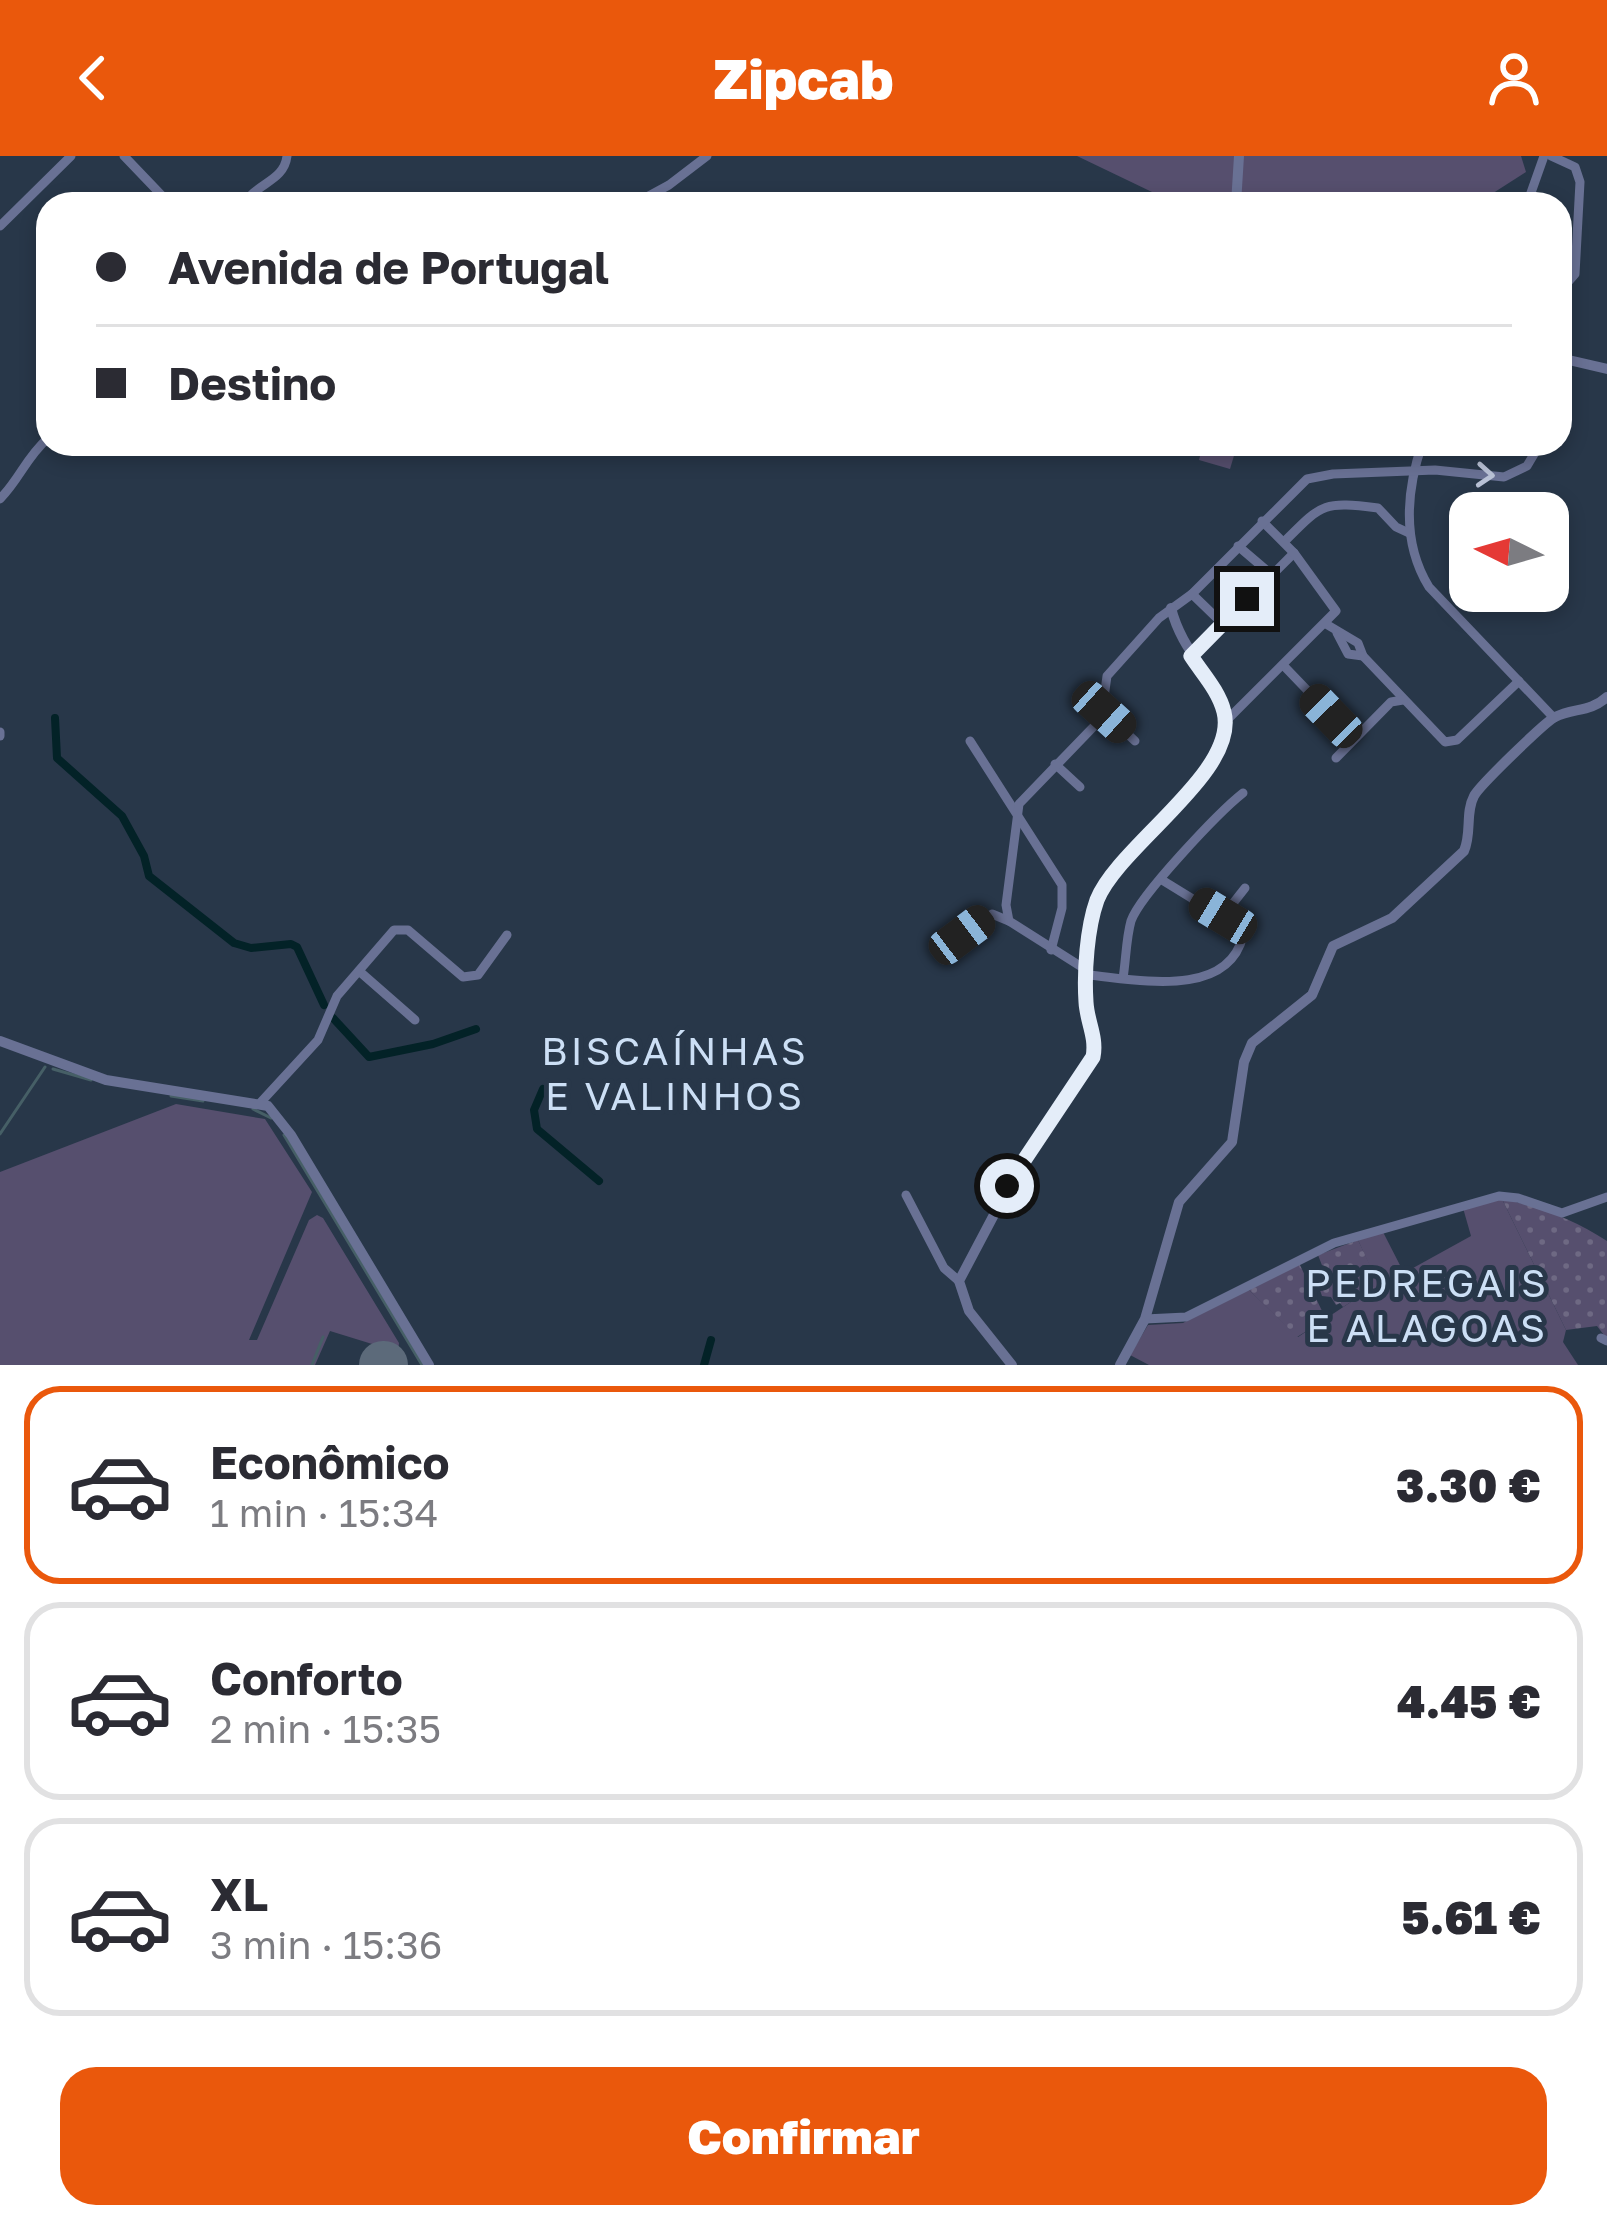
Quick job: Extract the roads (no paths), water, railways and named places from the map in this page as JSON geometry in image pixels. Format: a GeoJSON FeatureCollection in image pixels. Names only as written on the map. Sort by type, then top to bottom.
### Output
{"type":"FeatureCollection","features":[{"type":"Feature","properties":{"kind":"street"},"geometry":{"type":"LineString","coordinates":[[0,226],[71,156]]}},
{"type":"Feature","properties":{"kind":"street"},"geometry":{"type":"LineString","coordinates":[[124,156],[158,192]]}},
{"type":"Feature","properties":{"kind":"street"},"geometry":{"type":"LineString","coordinates":[[253,192],[280,174],[287,156]]}},
{"type":"Feature","properties":{"kind":"street"},"geometry":{"type":"LineString","coordinates":[[656,192],[707,156]]}},
{"type":"Feature","properties":{"kind":"street"},"geometry":{"type":"LineString","coordinates":[[1237,192],[1239,156]]}},
{"type":"Feature","properties":{"kind":"street"},"geometry":{"type":"LineString","coordinates":[[1532,192],[1548,156],[1575,167],[1580,182],[1572,278]]}},
{"type":"Feature","properties":{"kind":"street"},"geometry":{"type":"LineString","coordinates":[[1572,362],[1607,369]]}},
{"type":"Feature","properties":{"kind":"street"},"geometry":{"type":"LineString","coordinates":[[0,499],[20,479],[25,459],[36,449]]}},
{"type":"Feature","properties":{"kind":"street"},"geometry":{"type":"LineString","coordinates":[[1418,456],[1409,533],[1420,571],[1429,587],[1554,718]]}},
{"type":"Feature","properties":{"kind":"street"},"geometry":{"type":"LineString","coordinates":[[1009,921],[1006,905],[1019,804],[1104,712],[1107,676],[1307,479],[1414,470],[1504,477],[1527,466],[1533,456]]}},
{"type":"Feature","properties":{"kind":"street"},"geometry":{"type":"LineString","coordinates":[[1284,542],[1316,510],[1327,506],[1378,508],[1409,533]]}},
{"type":"Feature","properties":{"kind":"street"},"geometry":{"type":"LineString","coordinates":[[958,1281],[1025,1156],[1093,1057],[1086,1002],[1093,918],[1104,886],[1211,763],[1226,722],[1334,615],[1335,606],[1262,521]]}},
{"type":"Feature","properties":{"kind":"street"},"geometry":{"type":"LineString","coordinates":[[1238,546],[1272,575]]}},
{"type":"Feature","properties":{"kind":"street"},"geometry":{"type":"LineString","coordinates":[[1191,656],[1294,553]]}},
{"type":"Feature","properties":{"kind":"street"},"geometry":{"type":"LineString","coordinates":[[1192,595],[1223,624]]}},
{"type":"Feature","properties":{"kind":"street"},"geometry":{"type":"LineString","coordinates":[[1171,608],[1180,640],[1218,696],[1226,722]]}},
{"type":"Feature","properties":{"kind":"street"},"geometry":{"type":"LineString","coordinates":[[1325,624],[1337,633],[1348,654],[1363,656],[1439,737],[1451,743],[1519,681]]}},
{"type":"Feature","properties":{"kind":"street"},"geometry":{"type":"LineString","coordinates":[[1283,665],[1331,716]]}},
{"type":"Feature","properties":{"kind":"street"},"geometry":{"type":"LineString","coordinates":[[1120,1365],[1145,1318],[1179,1202],[1223,1154],[1237,1131],[1244,1062],[1252,1043],[1312,995],[1334,946],[1393,918],[1464,851],[1472,798],[1554,718],[1590,709],[1607,697]]}},
{"type":"Feature","properties":{"kind":"street"},"geometry":{"type":"LineString","coordinates":[[1336,758],[1391,702],[1402,700]]}},
{"type":"Feature","properties":{"kind":"street"},"geometry":{"type":"LineString","coordinates":[[1104,712],[1135,741]]}},
{"type":"Feature","properties":{"kind":"street"},"geometry":{"type":"LineString","coordinates":[[970,741],[1062,886],[1064,896],[1051,950]]}},
{"type":"Feature","properties":{"kind":"street"},"geometry":{"type":"LineString","coordinates":[[1055,764],[1080,787]]}},
{"type":"Feature","properties":{"kind":"street"},"geometry":{"type":"LineString","coordinates":[[1123,978],[1132,918],[1216,815],[1243,793]]}},
{"type":"Feature","properties":{"kind":"street"},"geometry":{"type":"LineString","coordinates":[[939,953],[992,914],[1088,973],[1181,981],[1216,969],[1233,957],[1243,936],[1240,928],[1162,880]]}},
{"type":"Feature","properties":{"kind":"street"},"geometry":{"type":"LineString","coordinates":[[1223,916],[1245,888]]}},
{"type":"Feature","properties":{"kind":"street"},"geometry":{"type":"LineString","coordinates":[[261,1102],[318,1040],[337,996],[394,930],[401,928],[416,936],[455,974],[472,977],[507,935]]}},
{"type":"Feature","properties":{"kind":"street"},"geometry":{"type":"LineString","coordinates":[[359,970],[410,1020]]}},
{"type":"Feature","properties":{"kind":"street"},"geometry":{"type":"LineString","coordinates":[[0,1041],[106,1080],[261,1102],[277,1114],[429,1365]]}},
{"type":"Feature","properties":{"kind":"street"},"geometry":{"type":"LineString","coordinates":[[906,1195],[944,1268],[958,1281],[969,1311],[1012,1365]]}},
{"type":"Feature","properties":{"kind":"street"},"geometry":{"type":"LineString","coordinates":[[1145,1318],[1186,1317],[1334,1243],[1499,1196],[1562,1214],[1607,1197]]}},
{"type":"Feature","properties":{"kind":"waterway"},"geometry":{"type":"LineString","coordinates":[[55,718],[57,758],[122,816],[144,856],[149,876],[234,943],[251,948],[297,947],[324,1005]]}},
{"type":"Feature","properties":{"kind":"waterway"},"geometry":{"type":"LineString","coordinates":[[333,1018],[369,1057],[433,1044],[476,1029]]}},
{"type":"Feature","properties":{"kind":"waterway"},"geometry":{"type":"LineString","coordinates":[[0,1134],[45,1067]]}},
{"type":"Feature","properties":{"kind":"waterway"},"geometry":{"type":"LineString","coordinates":[[53,1069],[91,1080]]}},
{"type":"Feature","properties":{"kind":"waterway"},"geometry":{"type":"LineString","coordinates":[[543,1089],[534,1110],[537,1129],[599,1181]]}},
{"type":"Feature","properties":{"kind":"waterway"},"geometry":{"type":"LineString","coordinates":[[171,1096],[203,1101]]}},
{"type":"Feature","properties":{"kind":"waterway"},"geometry":{"type":"LineString","coordinates":[[253,1109],[271,1118]]}},
{"type":"Feature","properties":{"kind":"waterway"},"geometry":{"type":"LineString","coordinates":[[284,1135],[422,1365]]}},
{"type":"Feature","properties":{"kind":"waterway"},"geometry":{"type":"LineString","coordinates":[[312,1365],[323,1337]]}},
{"type":"Feature","properties":{"kind":"waterway"},"geometry":{"type":"LineString","coordinates":[[704,1365],[711,1340]]}},
{"type":"Feature","properties":{"kind":"district","name":"BISCAÍNHAS E VALINHOS"},"geometry":{"type":"Point","coordinates":[675,1074]}},
{"type":"Feature","properties":{"kind":"district","name":"PEDREGAIS E ALAGOAS"},"geometry":{"type":"Point","coordinates":[1427,1306]}}]}
